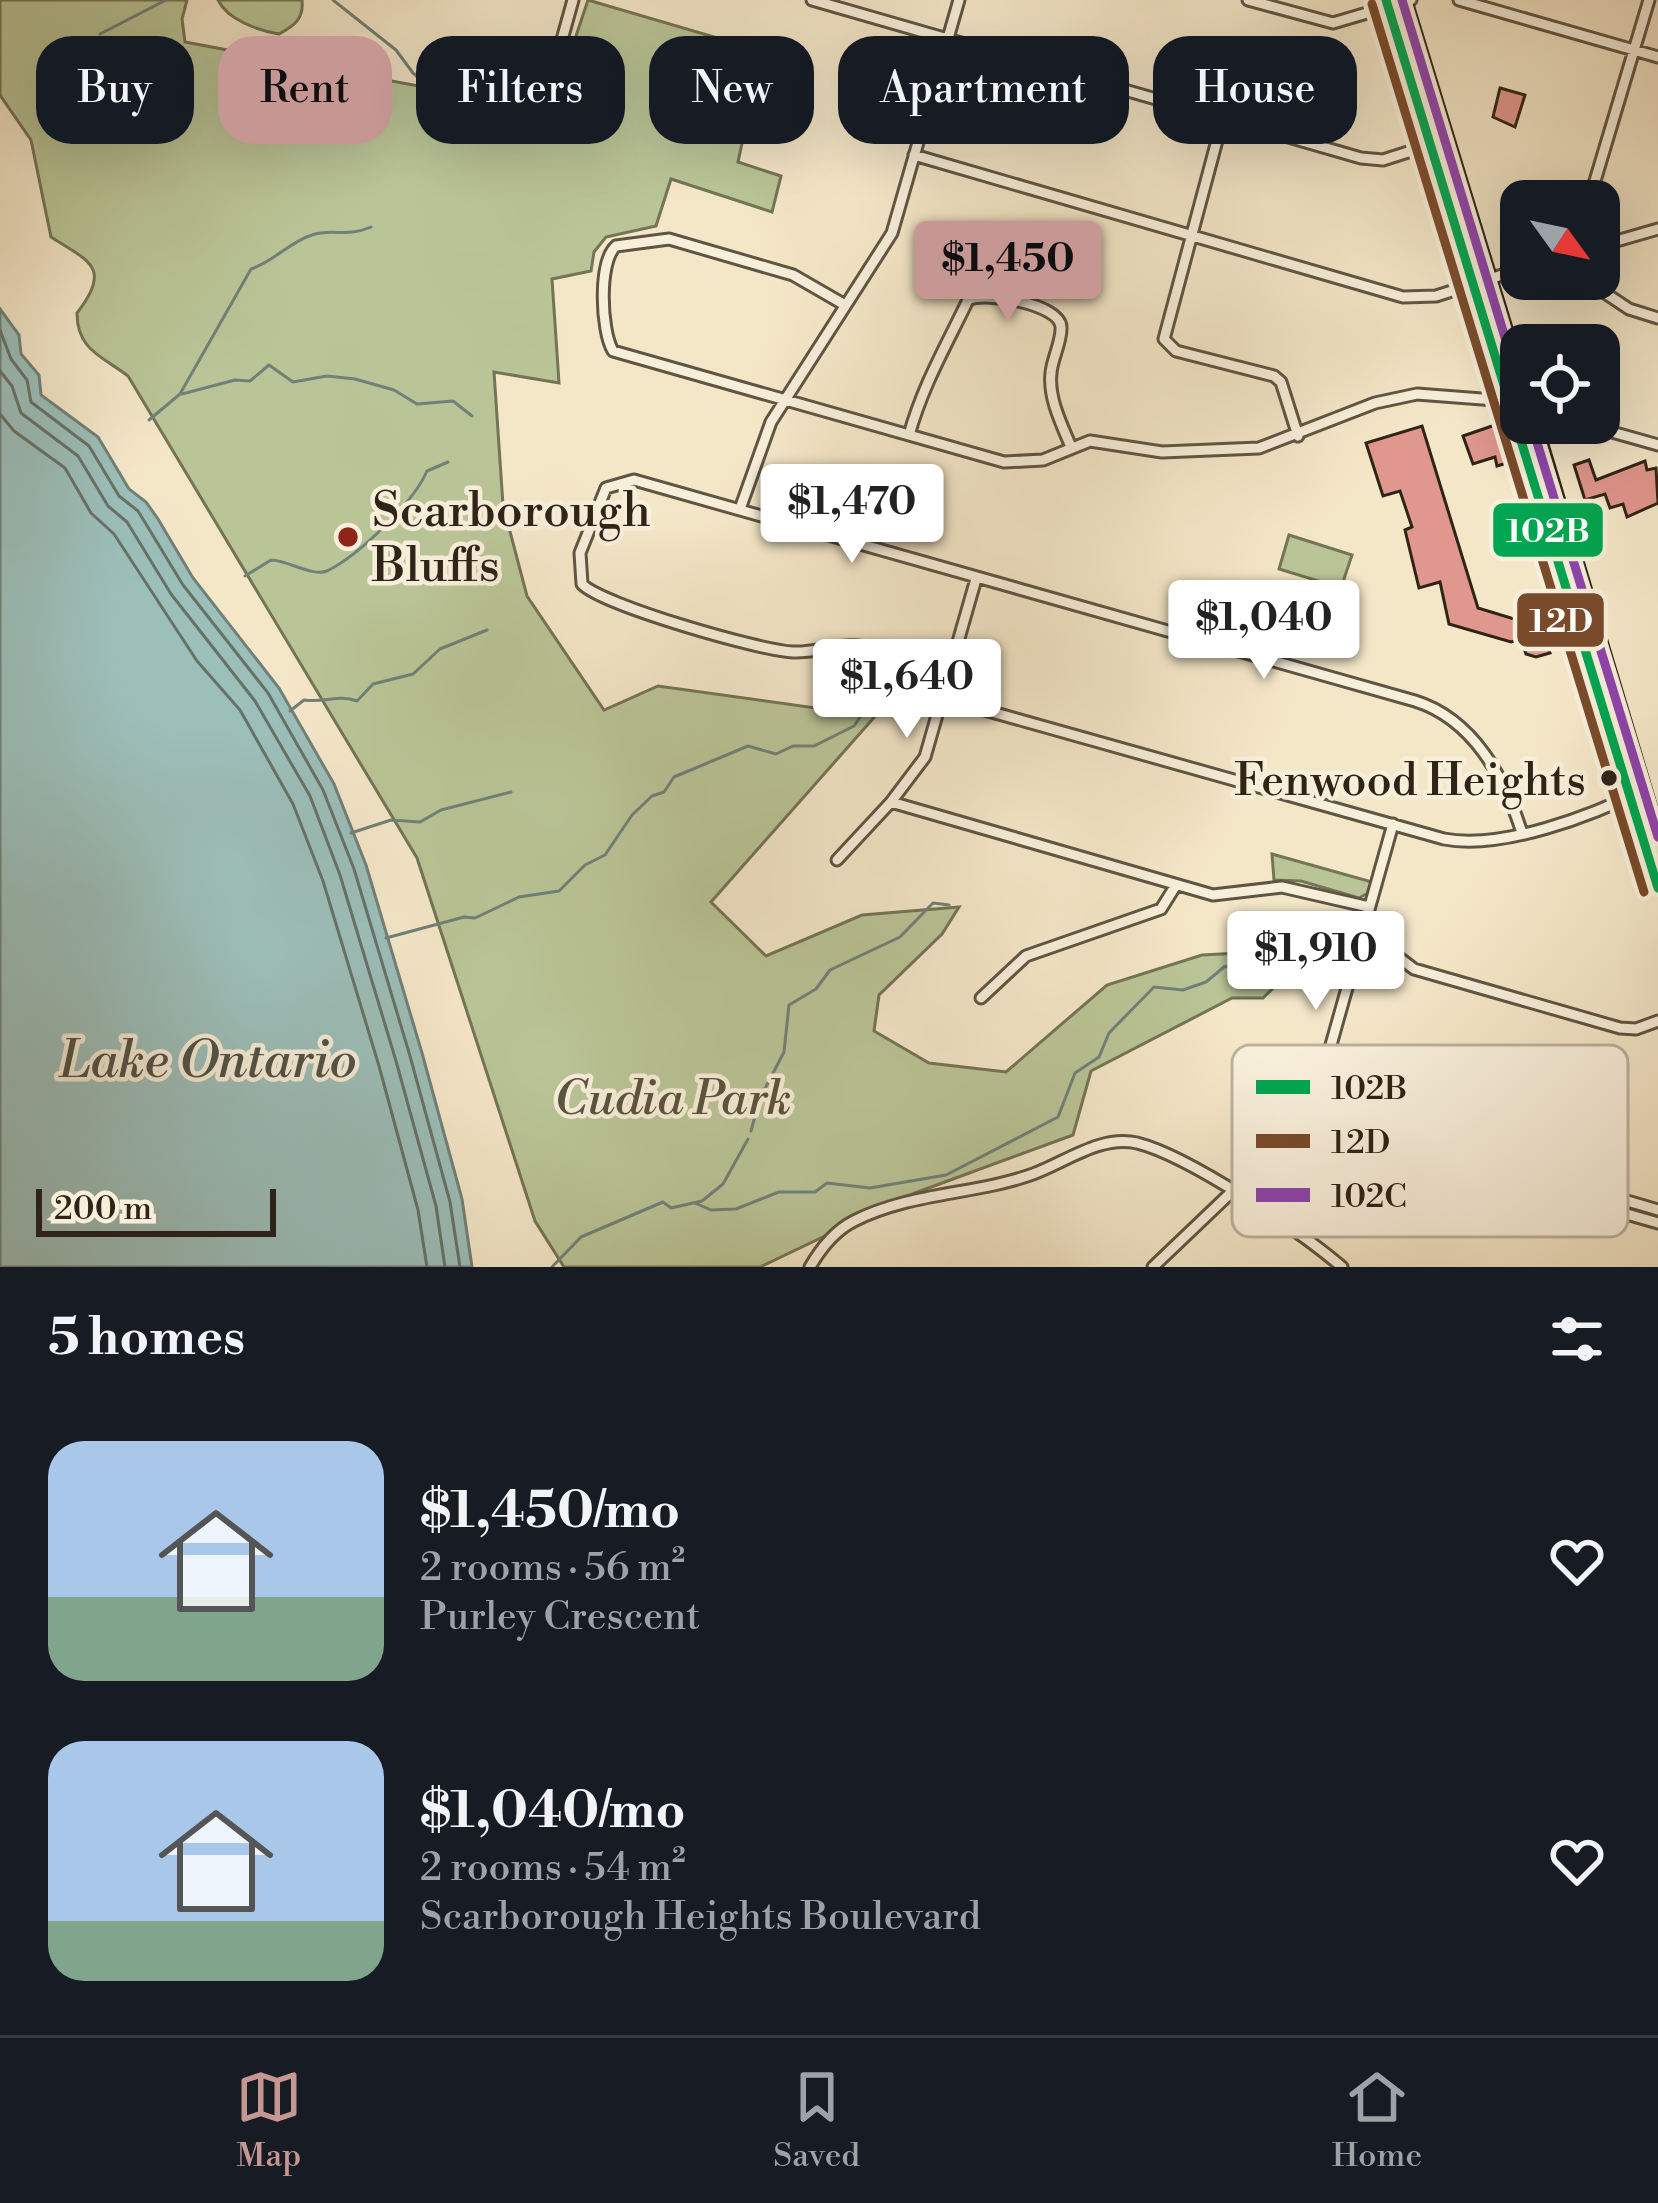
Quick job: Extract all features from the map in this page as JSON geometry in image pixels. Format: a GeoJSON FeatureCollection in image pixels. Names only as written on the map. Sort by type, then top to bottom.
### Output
{"type":"FeatureCollection","features":[{"type":"Feature","properties":{"kind":"main road"},"geometry":{"type":"LineString","coordinates":[[1407,1],[1505,324]]}},
{"type":"Feature","properties":{"kind":"main road"},"geometry":{"type":"LineString","coordinates":[[1387,3],[1473,284],[1500,356]]}},
{"type":"Feature","properties":{"kind":"main road"},"geometry":{"type":"LineString","coordinates":[[1529,444],[1658,888]]}},
{"type":"Feature","properties":{"kind":"main road"},"geometry":{"type":"LineString","coordinates":[[1541,444],[1658,833]]}},
{"type":"Feature","properties":{"kind":"street"},"geometry":{"type":"LineString","coordinates":[[563,36],[573,0]]}},
{"type":"Feature","properties":{"kind":"street"},"geometry":{"type":"LineString","coordinates":[[812,0],[941,36]]}},
{"type":"Feature","properties":{"kind":"street"},"geometry":{"type":"LineString","coordinates":[[949,36],[959,0]]}},
{"type":"Feature","properties":{"kind":"street"},"geometry":{"type":"LineString","coordinates":[[1248,0],[1333,23],[1387,3],[1407,1]]}},
{"type":"Feature","properties":{"kind":"street"},"geometry":{"type":"LineString","coordinates":[[1459,0],[1658,57]]}},
{"type":"Feature","properties":{"kind":"street"},"geometry":{"type":"LineString","coordinates":[[1595,180],[1649,0]]}},
{"type":"Feature","properties":{"kind":"street"},"geometry":{"type":"LineString","coordinates":[[740,509],[761,443],[784,400],[892,233],[917,144]]}},
{"type":"Feature","properties":{"kind":"street"},"geometry":{"type":"LineString","coordinates":[[1216,144],[1163,328],[1167,347],[1274,376],[1281,382],[1298,436]]}},
{"type":"Feature","properties":{"kind":"street"},"geometry":{"type":"LineString","coordinates":[[1315,144],[1375,161],[1430,145]]}},
{"type":"Feature","properties":{"kind":"street"},"geometry":{"type":"LineString","coordinates":[[914,154],[1403,297],[1429,297],[1500,275]]}},
{"type":"Feature","properties":{"kind":"street"},"geometry":{"type":"LineString","coordinates":[[1620,240],[1658,229]]}},
{"type":"Feature","properties":{"kind":"street"},"geometry":{"type":"LineString","coordinates":[[845,305],[793,275],[669,239],[610,250],[605,274],[609,348],[1024,464],[1090,440],[1162,452],[1240,450],[1298,436],[1360,408],[1406,396],[1451,394],[1500,401]]}},
{"type":"Feature","properties":{"kind":"street"},"geometry":{"type":"LineString","coordinates":[[909,435],[923,384],[940,350],[968,300],[987,295],[1046,310],[1059,319],[1062,328],[1050,382],[1071,447]]}},
{"type":"Feature","properties":{"kind":"street"},"geometry":{"type":"LineString","coordinates":[[1615,300],[1658,317]]}},
{"type":"Feature","properties":{"kind":"street"},"geometry":{"type":"LineString","coordinates":[[1620,435],[1658,446]]}},
{"type":"Feature","properties":{"kind":"street"},"geometry":{"type":"LineString","coordinates":[[1522,832],[1506,788],[1478,747],[1460,724],[1429,706],[634,480],[610,485],[602,493],[580,553],[582,584],[613,603],[780,651],[857,645],[910,667],[945,692],[981,709],[1469,844],[1522,832],[1645,789]]}},
{"type":"Feature","properties":{"kind":"street"},"geometry":{"type":"LineString","coordinates":[[837,860],[925,757],[976,578]]}},
{"type":"Feature","properties":{"kind":"street"},"geometry":{"type":"LineString","coordinates":[[891,802],[1176,885],[1227,896],[1282,887],[1369,907]]}},
{"type":"Feature","properties":{"kind":"street"},"geometry":{"type":"LineString","coordinates":[[1331,1045],[1393,824]]}},
{"type":"Feature","properties":{"kind":"street"},"geometry":{"type":"LineString","coordinates":[[981,998],[1026,956],[1161,909],[1176,885]]}},
{"type":"Feature","properties":{"kind":"street"},"geometry":{"type":"LineString","coordinates":[[1363,930],[1414,969],[1620,1028],[1636,1029],[1658,1021]]}},
{"type":"Feature","properties":{"kind":"street"},"geometry":{"type":"LineString","coordinates":[[810,1267],[833,1236],[863,1217],[935,1194],[1028,1176],[1114,1140],[1150,1147],[1232,1191],[1153,1267]]}},
{"type":"Feature","properties":{"kind":"street"},"geometry":{"type":"LineString","coordinates":[[1628,1201],[1658,1210]]}},
{"type":"Feature","properties":{"kind":"street"},"geometry":{"type":"LineString","coordinates":[[1628,1214],[1658,1223]]}},
{"type":"Feature","properties":{"kind":"street"},"geometry":{"type":"LineString","coordinates":[[1299,1237],[1342,1267]]}},
{"type":"Feature","properties":{"kind":"green space","name":"Cudia Park"},"geometry":{"type":"Polygon","coordinates":[[[0,0],[187,0],[184,36],[36,36],[36,144],[194,144],[194,44],[218,48],[218,144],[392,144],[392,81],[416,86],[416,144],[625,144],[625,36],[576,36],[588,0],[711,36],[649,36],[649,144],[742,144],[738,162],[781,176],[772,212],[671,179],[656,226],[606,237],[594,252],[591,271],[552,279],[559,383],[494,372],[503,505],[527,596],[604,710],[658,686],[844,712],[859,699],[868,661],[890,667],[878,713],[711,902],[766,956],[862,915],[959,907],[942,934],[879,995],[874,1031],[929,1063],[1006,1072],[1107,985],[1202,955],[1294,950],[1300,962],[1263,998],[1232,998],[1091,1071],[1073,1135],[915,1193],[760,1267],[564,1267],[535,1221],[417,858],[128,376],[93,351],[81,336],[77,313],[88,298],[94,275],[85,259],[51,237],[31,140],[0,95],[0,0]]]}},
{"type":"Feature","properties":{"kind":"green space"},"geometry":{"type":"Polygon","coordinates":[[[218,0],[302,0],[302,7],[297,21],[279,34],[236,18],[218,0]]]}},
{"type":"Feature","properties":{"kind":"green space"},"geometry":{"type":"Polygon","coordinates":[[[1289,535],[1352,555],[1341,588],[1279,569],[1289,535]]]}},
{"type":"Feature","properties":{"kind":"green space"},"geometry":{"type":"Polygon","coordinates":[[[1272,854],[1372,882],[1370,892],[1359,898],[1301,881],[1274,880],[1272,854]]]}},
{"type":"Feature","properties":{"kind":"water","name":"Lake Ontario"},"geometry":{"type":"Polygon","coordinates":[[[0,309],[19,335],[21,354],[39,375],[41,395],[98,437],[129,489],[158,519],[193,578],[279,688],[334,784],[366,865],[422,1053],[462,1199],[472,1267],[0,1267],[0,309]]]}},
{"type":"Feature","properties":{"kind":"building"},"geometry":{"type":"Polygon","coordinates":[[[1500,88],[1525,95],[1515,127],[1493,117],[1500,88]]]}},
{"type":"Feature","properties":{"kind":"building"},"geometry":{"type":"Polygon","coordinates":[[[1495,425],[1507,463],[1497,466],[1495,457],[1473,464],[1463,436],[1495,425]]]}},
{"type":"Feature","properties":{"kind":"building"},"geometry":{"type":"Polygon","coordinates":[[[1422,426],[1478,608],[1514,619],[1533,613],[1550,653],[1536,657],[1526,654],[1521,639],[1511,642],[1449,624],[1440,582],[1419,588],[1405,530],[1412,527],[1400,491],[1383,496],[1366,443],[1422,426]]]}},
{"type":"Feature","properties":{"kind":"building"},"geometry":{"type":"Polygon","coordinates":[[[1589,460],[1596,480],[1645,461],[1647,470],[1656,468],[1658,503],[1627,517],[1623,504],[1610,508],[1605,494],[1585,500],[1574,465],[1589,460]]]}},
{"type":"Feature","properties":{"kind":"waterway"},"geometry":{"type":"LineString","coordinates":[[100,34],[166,0]]}},
{"type":"Feature","properties":{"kind":"waterway"},"geometry":{"type":"LineString","coordinates":[[333,0],[396,50],[416,76]]}},
{"type":"Feature","properties":{"kind":"waterway"},"geometry":{"type":"LineString","coordinates":[[149,420],[180,394],[251,269],[312,235],[371,227]]}},
{"type":"Feature","properties":{"kind":"waterway"},"geometry":{"type":"LineString","coordinates":[[182,394],[235,380],[250,381],[269,365],[293,382],[327,376],[355,379],[394,390],[417,404],[453,401],[472,416]]}},
{"type":"Feature","properties":{"kind":"waterway"},"geometry":{"type":"LineString","coordinates":[[245,576],[271,560],[327,571],[384,527],[427,471],[448,462]]}},
{"type":"Feature","properties":{"kind":"waterway"},"geometry":{"type":"LineString","coordinates":[[290,711],[304,700],[357,701],[373,684],[413,674],[440,649],[487,630]]}},
{"type":"Feature","properties":{"kind":"waterway"},"geometry":{"type":"LineString","coordinates":[[386,938],[475,918],[519,897],[559,891],[585,865],[605,855],[632,815],[652,796],[664,792],[674,777],[748,746],[776,754],[793,746],[814,746],[854,726],[865,710],[877,666]]}},
{"type":"Feature","properties":{"kind":"waterway"},"geometry":{"type":"LineString","coordinates":[[351,833],[391,820],[420,822],[441,810],[511,792]]}},
{"type":"Feature","properties":{"kind":"waterway"},"geometry":{"type":"LineString","coordinates":[[751,1131],[760,1098],[784,1052],[789,1005],[816,989],[830,970],[900,937],[933,903],[949,905]]}},
{"type":"Feature","properties":{"kind":"waterway"},"geometry":{"type":"LineString","coordinates":[[695,1203],[711,1210],[736,1209],[779,1192],[815,1192],[827,1183],[870,1188],[946,1175],[1058,1117],[1075,1073],[1099,1057],[1109,1033],[1154,987],[1183,990],[1206,982],[1224,967],[1280,954],[1316,931]]}},
{"type":"Feature","properties":{"kind":"waterway"},"geometry":{"type":"LineString","coordinates":[[552,1267],[581,1237],[663,1202],[671,1208],[702,1201],[723,1184],[748,1139]]}},
{"type":"Feature","properties":{"kind":"transit line","name":"102B"},"geometry":{"type":"LineString","coordinates":[[1386,0],[1658,888]]}},
{"type":"Feature","properties":{"kind":"transit line","name":"102C"},"geometry":{"type":"LineString","coordinates":[[1402,0],[1501,324]]}},
{"type":"Feature","properties":{"kind":"transit line","name":"12D"},"geometry":{"type":"LineString","coordinates":[[1372,4],[1644,892]]}},
{"type":"Feature","properties":{"kind":"transit line","name":"102C"},"geometry":{"type":"LineString","coordinates":[[1537,444],[1658,837]]}},
{"type":"Feature","properties":{"kind":"place","name":"Scarborough Bluffs"},"geometry":{"type":"Point","coordinates":[348,537]}},
{"type":"Feature","properties":{"kind":"place","name":"Fenwood Heights"},"geometry":{"type":"Point","coordinates":[1609,778]}}]}
